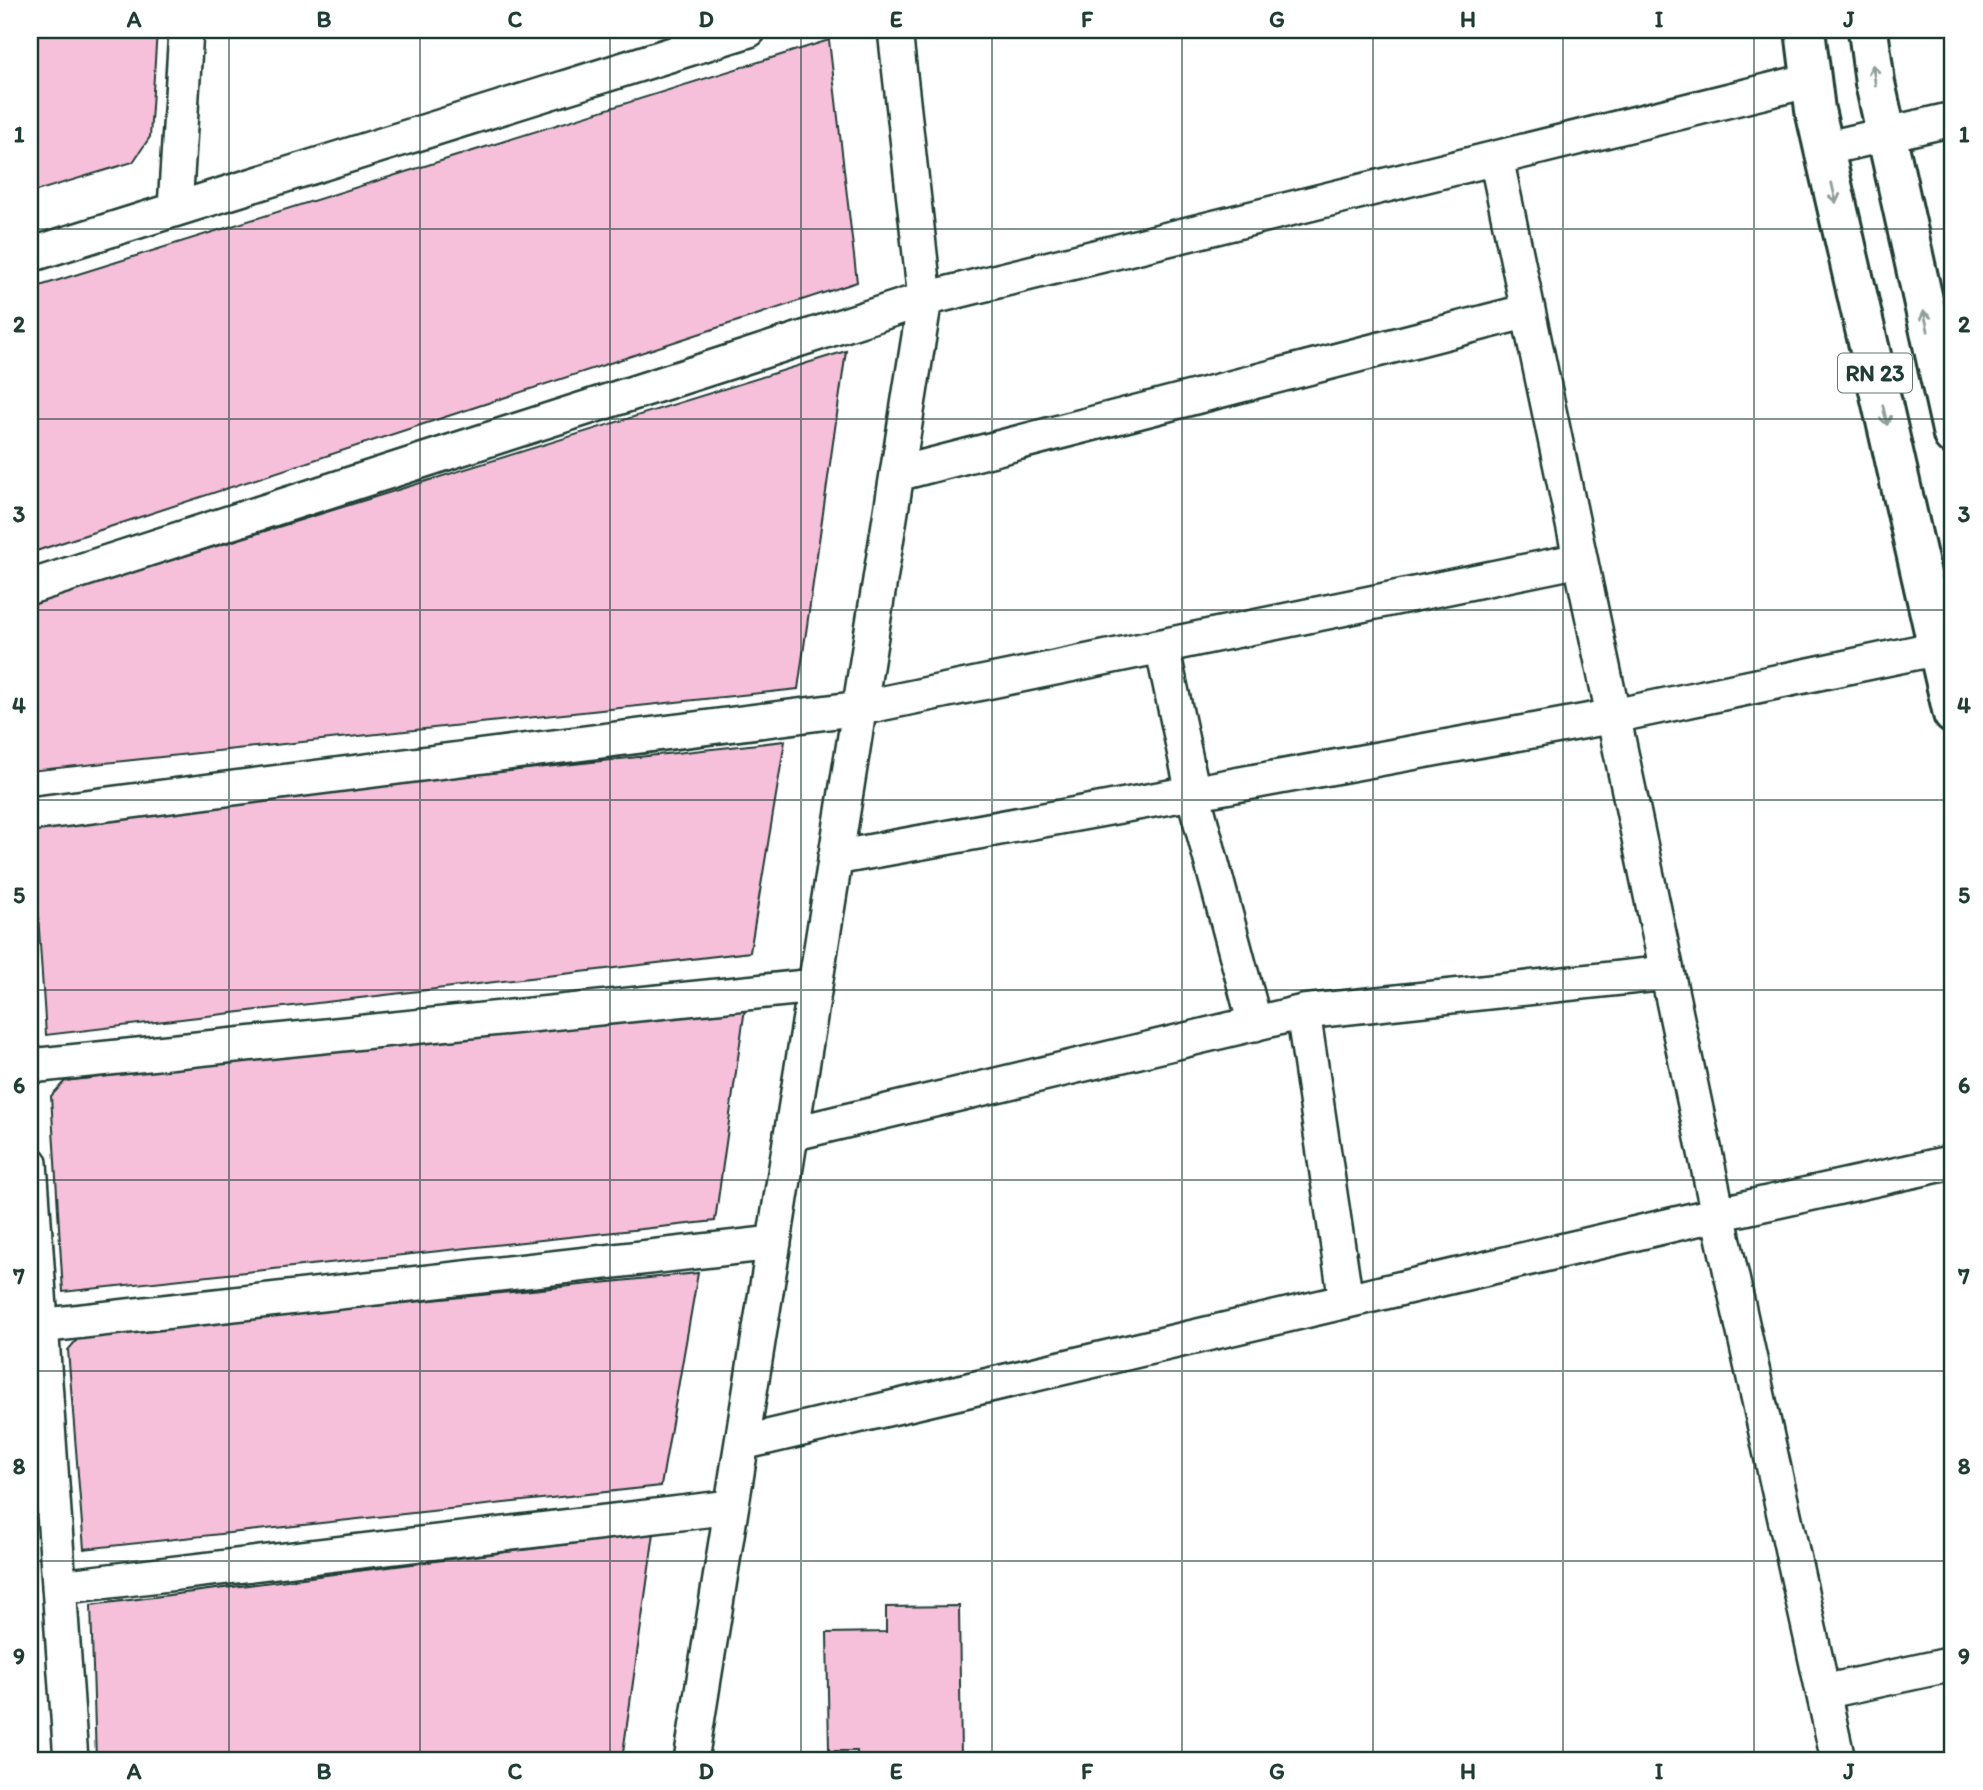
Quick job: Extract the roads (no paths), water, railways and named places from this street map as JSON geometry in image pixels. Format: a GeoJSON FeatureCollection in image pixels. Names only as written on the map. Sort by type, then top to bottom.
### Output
{"type":"FeatureCollection","features":[{"type":"Feature","properties":{"kind":"main road","name":"RN 23"},"geometry":{"type":"LineString","coordinates":[[1805,30],[1823,149],[1953,714]]}},
{"type":"Feature","properties":{"kind":"main road","name":"RN 23"},"geometry":{"type":"LineString","coordinates":[[1868,30],[1886,135],[1953,435]]}},
{"type":"Feature","properties":{"kind":"street"},"geometry":{"type":"LineString","coordinates":[[175,208],[186,30]]}},
{"type":"Feature","properties":{"kind":"street"},"geometry":{"type":"LineString","coordinates":[[30,255],[749,30]]}},
{"type":"Feature","properties":{"kind":"street"},"geometry":{"type":"LineString","coordinates":[[691,1760],[925,299],[895,30]]}},
{"type":"Feature","properties":{"kind":"street"},"geometry":{"type":"LineString","coordinates":[[30,587],[925,299],[1811,79]]}},
{"type":"Feature","properties":{"kind":"street"},"geometry":{"type":"LineString","coordinates":[[1823,149],[1953,119]]}},
{"type":"Feature","properties":{"kind":"street"},"geometry":{"type":"LineString","coordinates":[[1496,158],[1717,1214],[1838,1760]]}},
{"type":"Feature","properties":{"kind":"street"},"geometry":{"type":"LineString","coordinates":[[897,474],[1528,311]]}},
{"type":"Feature","properties":{"kind":"street"},"geometry":{"type":"LineString","coordinates":[[30,814],[860,708],[1580,560]]}},
{"type":"Feature","properties":{"kind":"street"},"geometry":{"type":"LineString","coordinates":[[1162,646],[1193,793],[1255,1024]]}},
{"type":"Feature","properties":{"kind":"street"},"geometry":{"type":"LineString","coordinates":[[835,858],[1614,716],[1938,648]]}},
{"type":"Feature","properties":{"kind":"street"},"geometry":{"type":"LineString","coordinates":[[792,1135],[1303,1012],[1667,973]]}},
{"type":"Feature","properties":{"kind":"street"},"geometry":{"type":"LineString","coordinates":[[30,1066],[815,986]]}},
{"type":"Feature","properties":{"kind":"street"},"geometry":{"type":"LineString","coordinates":[[1303,1012],[1346,1301]]}},
{"type":"Feature","properties":{"kind":"street"},"geometry":{"type":"LineString","coordinates":[[742,1443],[1717,1214],[1953,1162]]}},
{"type":"Feature","properties":{"kind":"street"},"geometry":{"type":"LineString","coordinates":[[30,1163],[35,1326],[59,1587],[71,1760]]}},
{"type":"Feature","properties":{"kind":"street"},"geometry":{"type":"LineString","coordinates":[[35,1326],[774,1243]]}},
{"type":"Feature","properties":{"kind":"street"},"geometry":{"type":"LineString","coordinates":[[59,1587],[731,1507]]}},
{"type":"Feature","properties":{"kind":"street"},"geometry":{"type":"LineString","coordinates":[[1823,1692],[1953,1664]]}}]}
